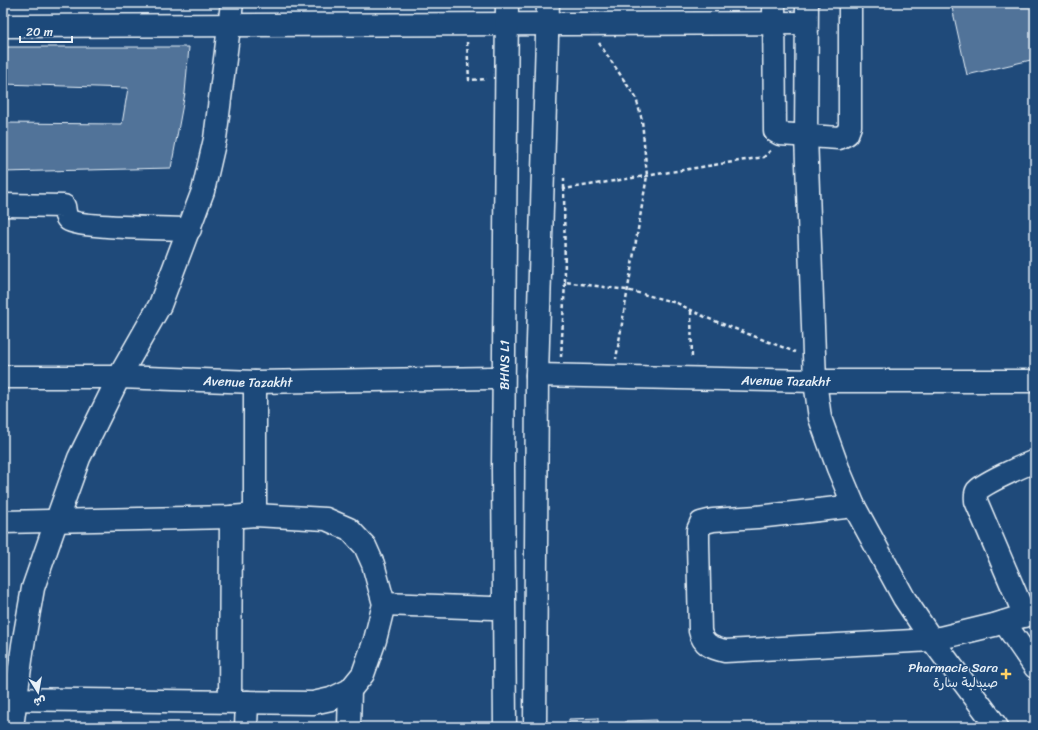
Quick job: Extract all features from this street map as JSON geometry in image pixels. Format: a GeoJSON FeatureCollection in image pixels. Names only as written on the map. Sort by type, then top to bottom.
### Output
{"type":"FeatureCollection","features":[{"type":"Feature","properties":{"kind":"street"},"geometry":{"type":"LineString","coordinates":[[12,727],[9,699],[33,588],[56,522],[79,458],[119,377],[160,305],[190,229],[203,191],[215,139],[231,25],[232,3]]}},
{"type":"Feature","properties":{"kind":"street"},"geometry":{"type":"LineString","coordinates":[[774,13],[774,124],[777,133],[839,138],[844,137],[849,130],[850,3]]}},
{"type":"Feature","properties":{"kind":"street"},"geometry":{"type":"LineString","coordinates":[[3,26],[466,23],[507,13],[548,13],[585,23],[774,13],[806,13],[806,136],[815,381],[820,418],[838,468],[854,506],[904,598],[932,640],[997,727]]}},
{"type":"Feature","properties":{"kind":"street"},"geometry":{"type":"LineString","coordinates":[[493,727],[492,378],[495,79],[507,13]]}},
{"type":"Feature","properties":{"kind":"street","name":"BHNS L1"},"geometry":{"type":"LineString","coordinates":[[505,727],[503,469],[507,13]]}},
{"type":"Feature","properties":{"kind":"street","name":"BHNS L1"},"geometry":{"type":"LineString","coordinates":[[507,13],[513,727]]}},
{"type":"Feature","properties":{"kind":"street"},"geometry":{"type":"LineString","coordinates":[[535,727],[547,375],[548,13]]}},
{"type":"Feature","properties":{"kind":"street"},"geometry":{"type":"LineString","coordinates":[[3,205],[64,206],[69,220],[81,224],[190,229]]}},
{"type":"Feature","properties":{"kind":"street","name":"Avenue Tazakht"},"geometry":{"type":"LineString","coordinates":[[547,375],[815,381],[1035,381]]}},
{"type":"Feature","properties":{"kind":"street","name":"Avenue Tazakht"},"geometry":{"type":"LineString","coordinates":[[3,377],[119,377],[255,382],[492,378]]}},
{"type":"Feature","properties":{"kind":"street"},"geometry":{"type":"LineString","coordinates":[[255,382],[255,515]]}},
{"type":"Feature","properties":{"kind":"street"},"geometry":{"type":"LineString","coordinates":[[854,506],[713,520],[701,523],[698,530],[698,542],[700,631],[702,638],[713,648],[725,651],[932,640],[1030,614],[976,501],[976,494],[977,491],[985,485],[1035,461]]}},
{"type":"Feature","properties":{"kind":"street"},"geometry":{"type":"LineString","coordinates":[[3,522],[56,522],[255,515],[326,519],[349,529],[365,546],[384,604],[368,661],[362,674],[350,690],[331,699],[313,703],[9,699]]}},
{"type":"Feature","properties":{"kind":"street"},"geometry":{"type":"LineString","coordinates":[[232,517],[239,702],[246,727]]}},
{"type":"Feature","properties":{"kind":"street"},"geometry":{"type":"LineString","coordinates":[[384,604],[492,608]]}},
{"type":"Feature","properties":{"kind":"street"},"geometry":{"type":"LineString","coordinates":[[1004,622],[1035,667]]}},
{"type":"Feature","properties":{"kind":"street"},"geometry":{"type":"LineString","coordinates":[[349,727],[350,690]]}},
{"type":"Feature","properties":{"kind":"path"},"geometry":{"type":"LineString","coordinates":[[466,23],[469,80],[495,79]]}},
{"type":"Feature","properties":{"kind":"path"},"geometry":{"type":"LineString","coordinates":[[585,23],[636,98],[642,120],[648,176],[613,377]]}},
{"type":"Feature","properties":{"kind":"path"},"geometry":{"type":"LineString","coordinates":[[547,375],[565,282],[564,189],[764,157],[771,149],[777,133]]}},
{"type":"Feature","properties":{"kind":"path"},"geometry":{"type":"LineString","coordinates":[[565,282],[627,290],[677,303],[707,318],[814,359]]}},
{"type":"Feature","properties":{"kind":"path"},"geometry":{"type":"LineString","coordinates":[[691,310],[693,378]]}},
{"type":"Feature","properties":{"kind":"building"},"geometry":{"type":"Polygon","coordinates":[[[951,3],[1035,3],[1035,59],[967,75],[951,3]]]}},
{"type":"Feature","properties":{"kind":"building"},"geometry":{"type":"Polygon","coordinates":[[[3,47],[189,47],[185,93],[171,168],[3,172],[3,123],[122,124],[128,88],[3,84],[3,47]]]}},
{"type":"Feature","properties":{"kind":"building"},"geometry":{"type":"Polygon","coordinates":[[[598,718],[598,727],[569,727],[569,719],[598,718]]]}},
{"type":"Feature","properties":{"kind":"building"},"geometry":{"type":"Polygon","coordinates":[[[656,720],[656,727],[626,727],[626,721],[656,720]]]}},
{"type":"Feature","properties":{"kind":"place","name":"Pharmacie Sara صيدلية سارة"},"geometry":{"type":"Point","coordinates":[1006,674]}}]}
